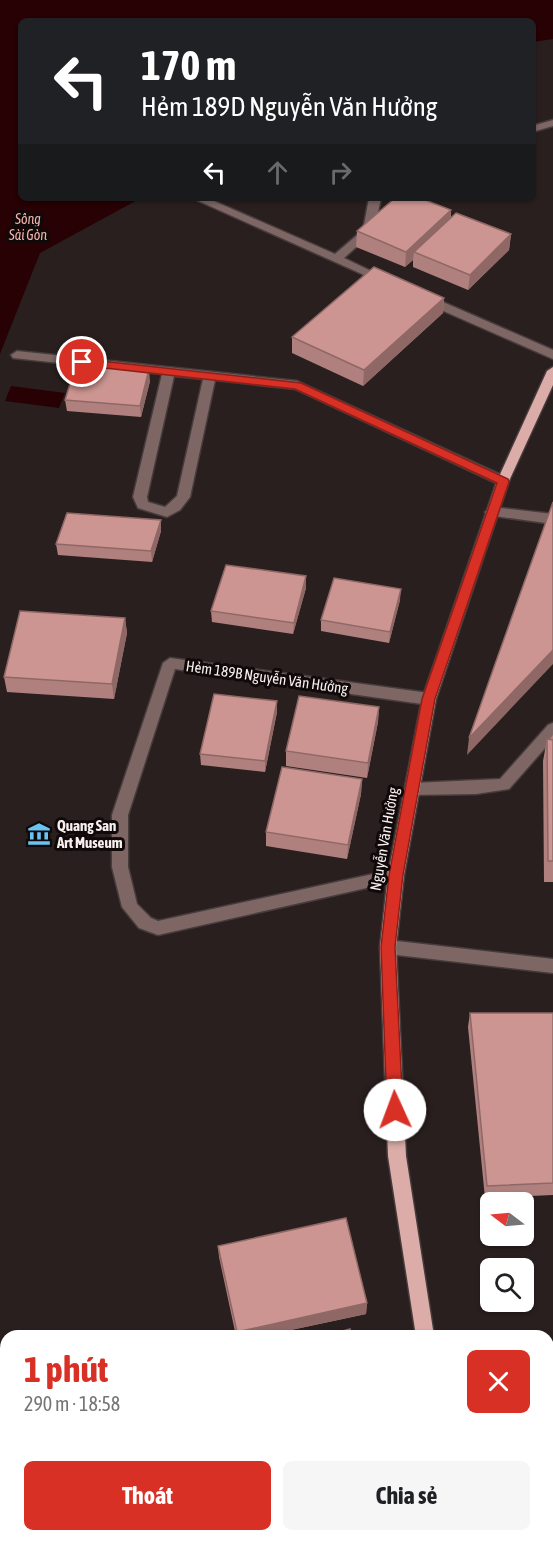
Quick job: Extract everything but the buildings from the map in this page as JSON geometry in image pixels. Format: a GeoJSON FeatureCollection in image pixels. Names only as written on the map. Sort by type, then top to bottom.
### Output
{"type":"FeatureCollection","features":[{"type":"Feature","properties":{"kind":"main road","name":"Nguyễn Văn Hưởng"},"geometry":{"type":"LineString","coordinates":[[424,1330],[397,1156],[388,947],[396,875],[429,699],[503,482],[553,371]]}},
{"type":"Feature","properties":{"kind":"street"},"geometry":{"type":"LineString","coordinates":[[536,128],[553,123]]}},
{"type":"Feature","properties":{"kind":"street"},"geometry":{"type":"LineString","coordinates":[[205,201],[553,355]]}},
{"type":"Feature","properties":{"kind":"street"},"geometry":{"type":"LineString","coordinates":[[336,259],[368,231],[374,201]]}},
{"type":"Feature","properties":{"kind":"street"},"geometry":{"type":"LineString","coordinates":[[17,356],[297,385],[503,482]]}},
{"type":"Feature","properties":{"kind":"street"},"geometry":{"type":"LineString","coordinates":[[169,372],[140,497],[143,505],[167,512],[175,507],[183,497],[210,376]]}},
{"type":"Feature","properties":{"kind":"street"},"geometry":{"type":"LineString","coordinates":[[492,512],[553,519]]}},
{"type":"Feature","properties":{"kind":"street","name":"Hẻm 189B Nguyễn Văn Hưởng"},"geometry":{"type":"LineString","coordinates":[[396,875],[158,928],[145,923],[130,907],[120,867],[120,815],[170,663],[429,699]]}},
{"type":"Feature","properties":{"kind":"street"},"geometry":{"type":"LineString","coordinates":[[412,789],[504,785],[553,729]]}},
{"type":"Feature","properties":{"kind":"street"},"geometry":{"type":"LineString","coordinates":[[388,947],[553,966]]}},
{"type":"Feature","properties":{"kind":"water","name":"Sông Sài Gòn"},"geometry":{"type":"Polygon","coordinates":[[[0,0],[553,0],[553,39],[536,42],[536,18],[18,18],[18,201],[135,201],[40,253],[0,354],[0,0]]]}},
{"type":"Feature","properties":{"kind":"water"},"geometry":{"type":"Polygon","coordinates":[[[11,386],[65,393],[59,408],[5,401],[11,386]]]}},
{"type":"Feature","properties":{"kind":"place","name":"Quang San Art Museum"},"geometry":{"type":"Point","coordinates":[39,834]}},
{"type":"Feature","properties":{"kind":"route"},"geometry":{"type":"LineString","coordinates":[[82,362],[297,385],[503,482],[429,699],[396,875],[388,947],[395,1110]]}}]}
